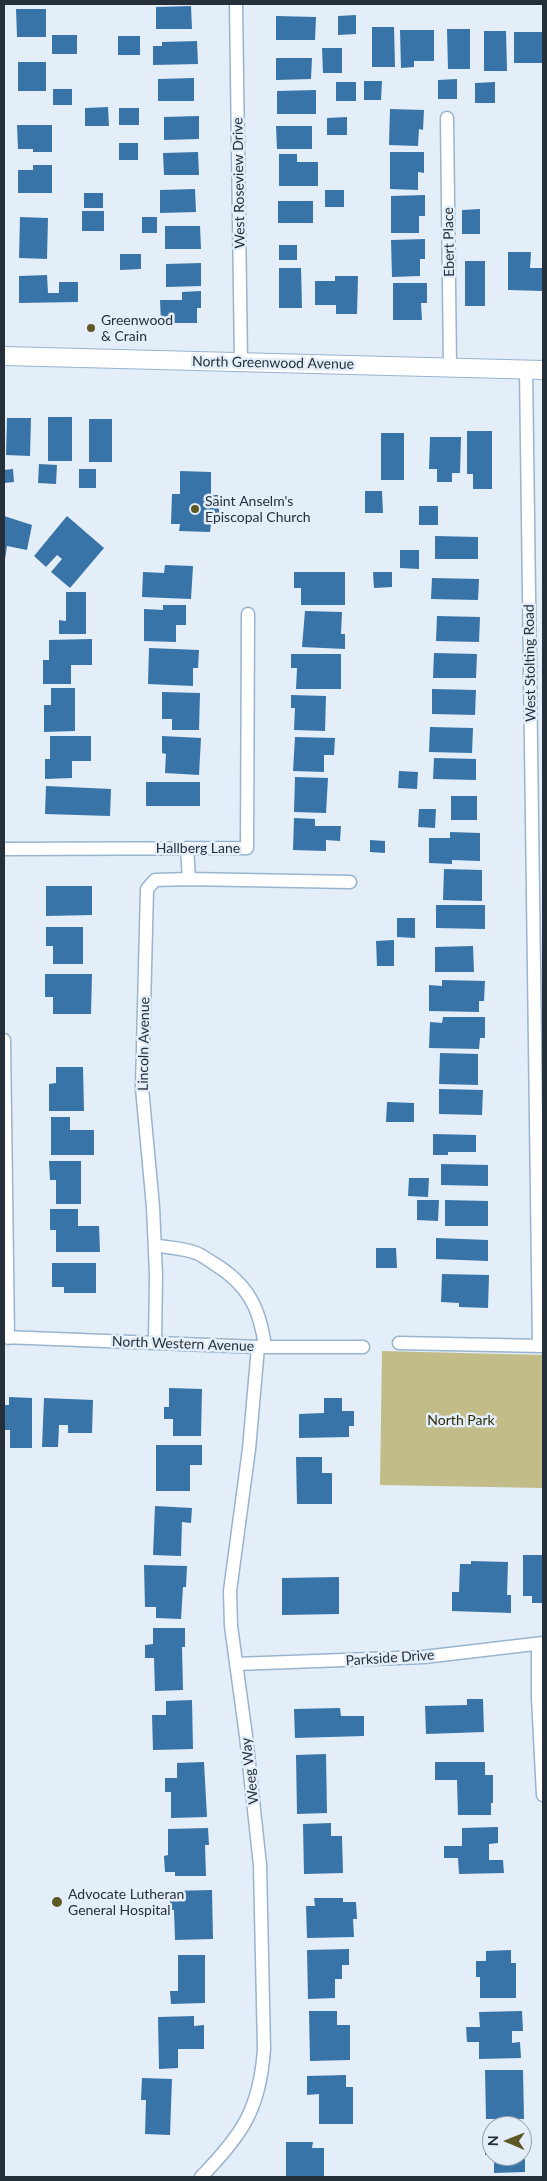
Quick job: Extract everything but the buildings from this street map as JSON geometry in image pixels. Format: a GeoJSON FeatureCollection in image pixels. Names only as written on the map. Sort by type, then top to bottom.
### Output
{"type":"FeatureCollection","features":[{"type":"Feature","properties":{"kind":"main road","name":"North Greenwood Avenue"},"geometry":{"type":"LineString","coordinates":[[4,356],[535,369]]}},
{"type":"Feature","properties":{"kind":"street","name":"West Roseview Drive"},"geometry":{"type":"LineString","coordinates":[[236,4],[241,362]]}},
{"type":"Feature","properties":{"kind":"street","name":"Ebert Place"},"geometry":{"type":"LineString","coordinates":[[447,118],[450,367]]}},
{"type":"Feature","properties":{"kind":"street","name":"West Stolting Road"},"geometry":{"type":"LineString","coordinates":[[535,369],[541,1346]]}},
{"type":"Feature","properties":{"kind":"street","name":"Hallberg Lane"},"geometry":{"type":"LineString","coordinates":[[4,849],[247,848],[248,614]]}},
{"type":"Feature","properties":{"kind":"street"},"geometry":{"type":"LineString","coordinates":[[187,848],[189,879]]}},
{"type":"Feature","properties":{"kind":"street","name":"Lincoln Avenue"},"geometry":{"type":"LineString","coordinates":[[155,1343],[155,1245],[142,1088],[146,889],[155,880],[350,882]]}},
{"type":"Feature","properties":{"kind":"street"},"geometry":{"type":"LineString","coordinates":[[4,1040],[6,1337]]}},
{"type":"Feature","properties":{"kind":"street"},"geometry":{"type":"LineString","coordinates":[[155,1245],[197,1253],[226,1271],[245,1289],[256,1306],[263,1330],[262,1347]]}},
{"type":"Feature","properties":{"kind":"street","name":"North Western Avenue"},"geometry":{"type":"LineString","coordinates":[[6,1337],[262,1347],[363,1347]]}},
{"type":"Feature","properties":{"kind":"street"},"geometry":{"type":"LineString","coordinates":[[399,1343],[541,1346]]}},
{"type":"Feature","properties":{"kind":"street","name":"Weeg Way"},"geometry":{"type":"LineString","coordinates":[[201,2177],[235,2140],[247,2121],[260,2085],[264,2049],[260,1865],[246,1736],[231,1626],[230,1591],[262,1347]]}},
{"type":"Feature","properties":{"kind":"street"},"geometry":{"type":"LineString","coordinates":[[541,1643],[538,1698],[543,1795]]}},
{"type":"Feature","properties":{"kind":"street","name":"Parkside Drive"},"geometry":{"type":"LineString","coordinates":[[236,1664],[424,1656],[541,1643]]}},
{"type":"Feature","properties":{"kind":"green space","name":"North Park"},"geometry":{"type":"Polygon","coordinates":[[[382,1351],[543,1355],[543,1488],[380,1485],[382,1351]]]}},
{"type":"Feature","properties":{"kind":"place","name":"Greenwood & Crain"},"geometry":{"type":"Point","coordinates":[91,328]}},
{"type":"Feature","properties":{"kind":"place","name":"Saint Anselm's Episcopal Church"},"geometry":{"type":"Point","coordinates":[195,509]}},
{"type":"Feature","properties":{"kind":"place","name":"Advocate Lutheran General Hospital"},"geometry":{"type":"Point","coordinates":[57,1902]}}]}
